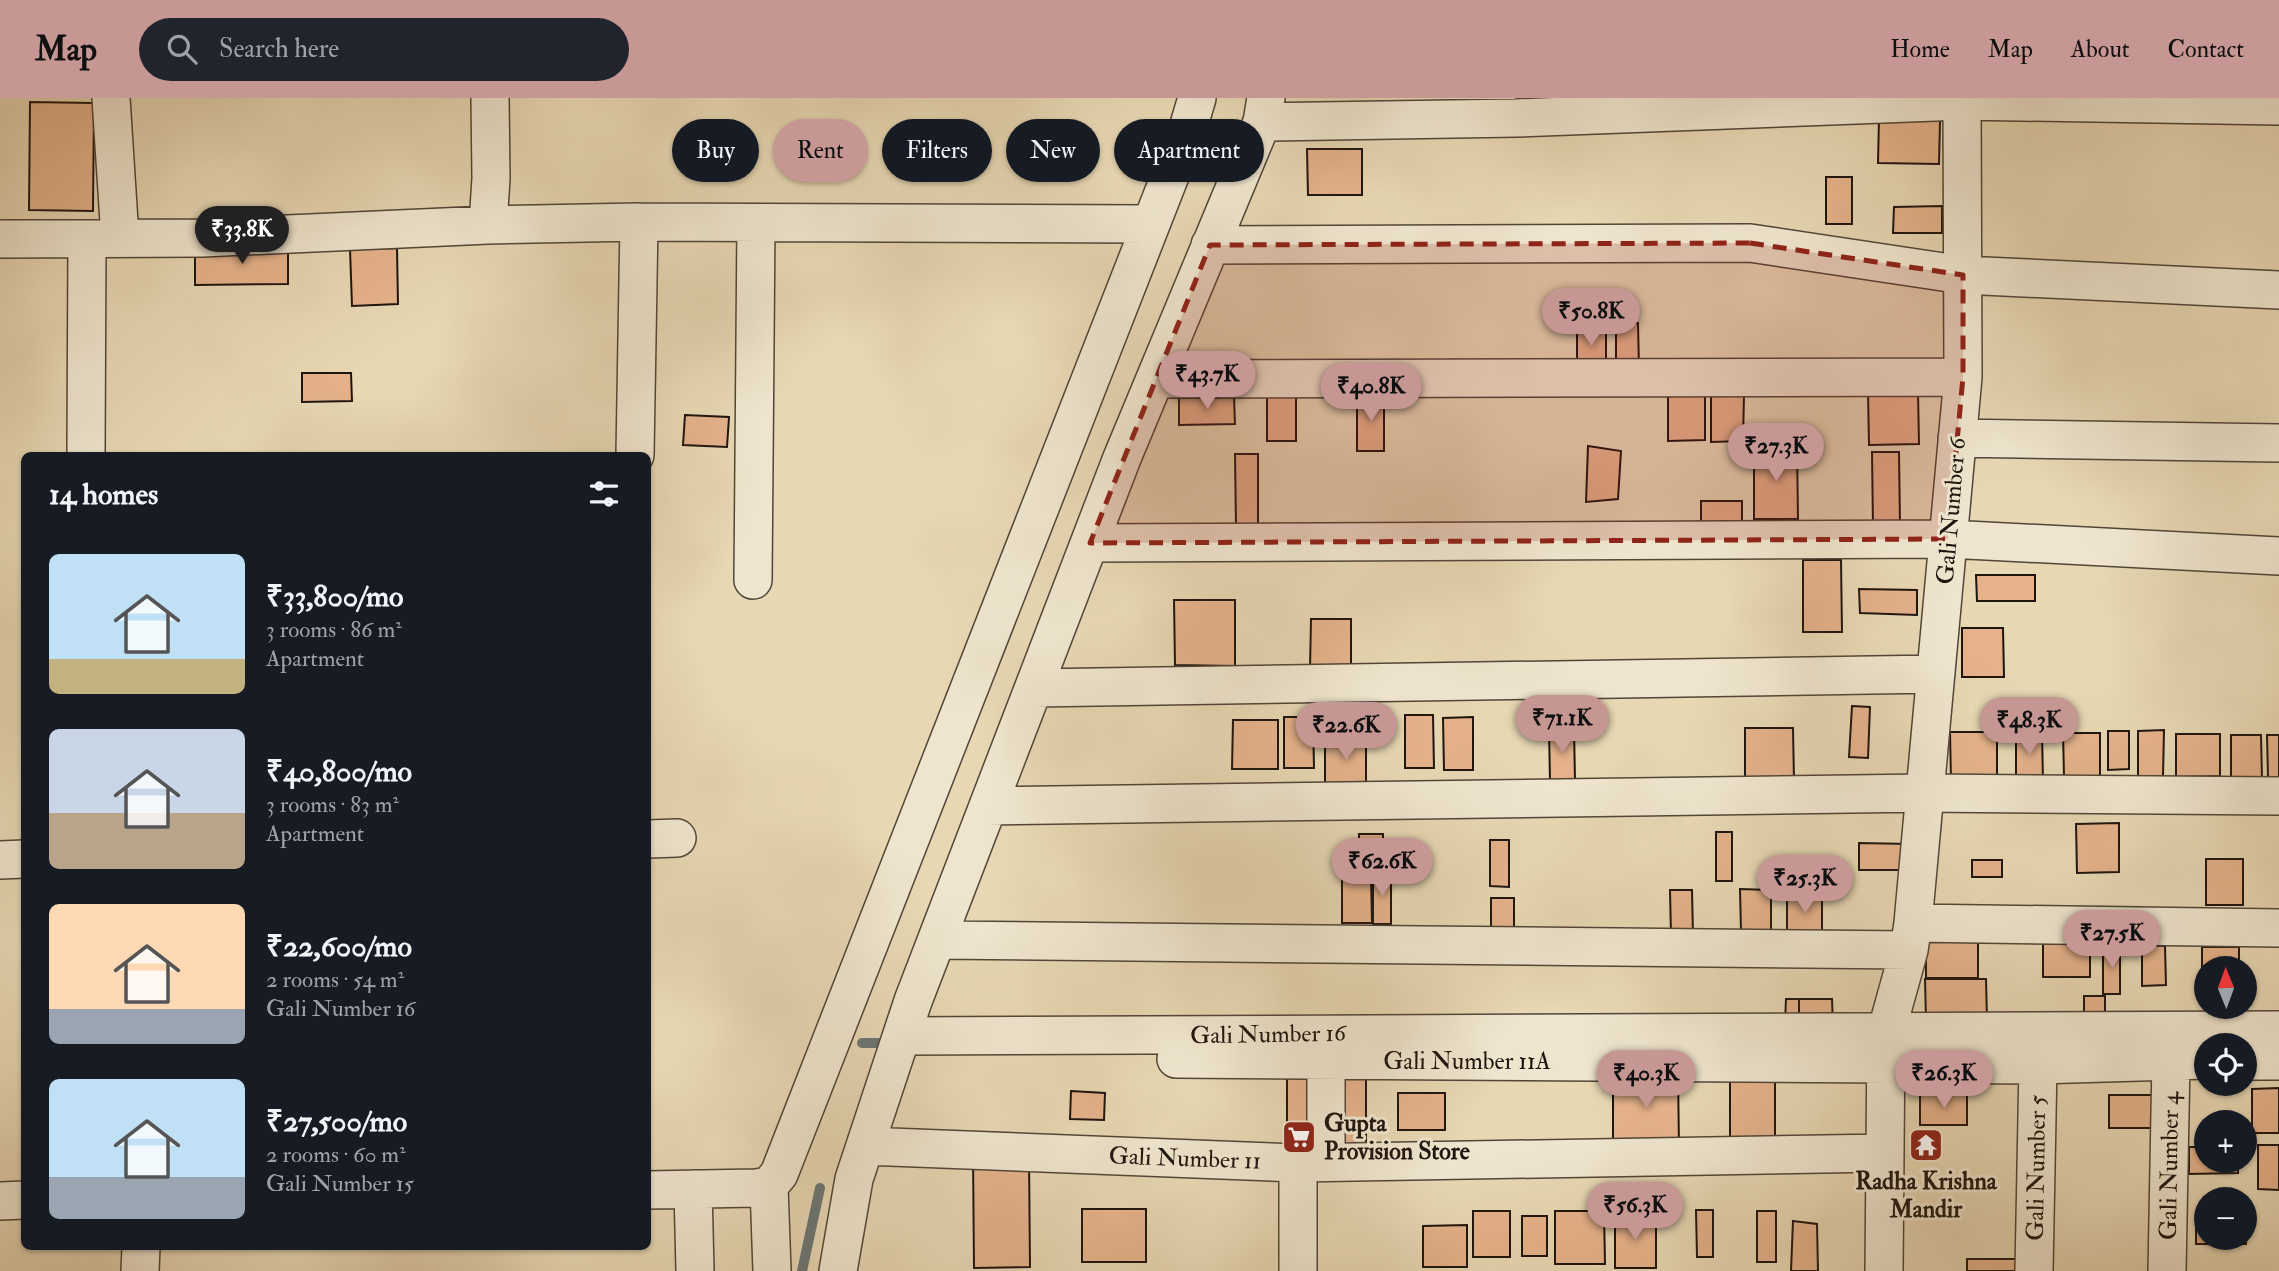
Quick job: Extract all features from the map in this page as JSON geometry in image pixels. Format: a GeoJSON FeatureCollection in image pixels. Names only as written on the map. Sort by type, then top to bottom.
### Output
{"type":"FeatureCollection","features":[{"type":"Feature","properties":{"kind":"street"},"geometry":{"type":"LineString","coordinates":[[86,452],[104,239],[111,98]]}},
{"type":"Feature","properties":{"kind":"street"},"geometry":{"type":"LineString","coordinates":[[488,225],[491,178],[490,98]]}},
{"type":"Feature","properties":{"kind":"street"},"geometry":{"type":"LineString","coordinates":[[651,1191],[757,1188],[769,1185],[779,1174],[1186,135],[1197,98]]}},
{"type":"Feature","properties":{"kind":"street"},"geometry":{"type":"LineString","coordinates":[[838,1271],[855,1179],[937,940],[1090,543],[1264,110],[1962,100],[2279,106]]}},
{"type":"Feature","properties":{"kind":"street","name":"Gali Number 6"},"geometry":{"type":"LineString","coordinates":[[1884,1271],[1886,1048],[1911,937],[1963,377],[1962,100]]}},
{"type":"Feature","properties":{"kind":"street"},"geometry":{"type":"LineString","coordinates":[[0,239],[202,238],[488,225],[639,222],[1151,224]]}},
{"type":"Feature","properties":{"kind":"street"},"geometry":{"type":"LineString","coordinates":[[635,452],[639,222]]}},
{"type":"Feature","properties":{"kind":"street"},"geometry":{"type":"LineString","coordinates":[[753,580],[756,223]]}},
{"type":"Feature","properties":{"kind":"street"},"geometry":{"type":"LineString","coordinates":[[1210,245],[1696,241],[1750,243],[1963,275],[2279,290]]}},
{"type":"Feature","properties":{"kind":"street"},"geometry":{"type":"LineString","coordinates":[[1155,379],[1963,377]]}},
{"type":"Feature","properties":{"kind":"street"},"geometry":{"type":"LineString","coordinates":[[1958,438],[2279,443]]}},
{"type":"Feature","properties":{"kind":"street"},"geometry":{"type":"LineString","coordinates":[[1090,543],[1948,539],[2279,556]]}},
{"type":"Feature","properties":{"kind":"street"},"geometry":{"type":"LineString","coordinates":[[1034,688],[1936,674]]}},
{"type":"Feature","properties":{"kind":"street"},"geometry":{"type":"LineString","coordinates":[[988,806],[1925,793],[2279,796]]}},
{"type":"Feature","properties":{"kind":"street"},"geometry":{"type":"LineString","coordinates":[[0,860],[21,859]]}},
{"type":"Feature","properties":{"kind":"street"},"geometry":{"type":"LineString","coordinates":[[937,940],[1911,937],[2279,928]]}},
{"type":"Feature","properties":{"kind":"street"},"geometry":{"type":"LineString","coordinates":[[1886,1048],[2279,1030]]}},
{"type":"Feature","properties":{"kind":"street","name":"Gali Number 16"},"geometry":{"type":"LineString","coordinates":[[899,1045],[1436,1032],[1886,1048]]}},
{"type":"Feature","properties":{"kind":"street","name":"Gali Number 11A"},"geometry":{"type":"LineString","coordinates":[[899,1045],[1326,1061],[1886,1048],[2038,1065],[2194,1060]]}},
{"type":"Feature","properties":{"kind":"street","name":"Gali Number 4"},"geometry":{"type":"LineString","coordinates":[[2167,1271],[2171,1060]]}},
{"type":"Feature","properties":{"kind":"street"},"geometry":{"type":"LineString","coordinates":[[1298,1271],[1326,1061]]}},
{"type":"Feature","properties":{"kind":"street"},"geometry":{"type":"LineString","coordinates":[[2257,1061],[2279,1061]]}},
{"type":"Feature","properties":{"kind":"street","name":"Gali Number 5"},"geometry":{"type":"LineString","coordinates":[[2034,1271],[2038,1065]]}},
{"type":"Feature","properties":{"kind":"street","name":"Gali Number 11"},"geometry":{"type":"LineString","coordinates":[[865,1146],[1312,1163],[1884,1153]]}},
{"type":"Feature","properties":{"kind":"street"},"geometry":{"type":"LineString","coordinates":[[769,1185],[772,1271]]}},
{"type":"Feature","properties":{"kind":"street"},"geometry":{"type":"LineString","coordinates":[[693,1189],[695,1271]]}},
{"type":"Feature","properties":{"kind":"street"},"geometry":{"type":"LineString","coordinates":[[0,1200],[21,1200]]}},
{"type":"Feature","properties":{"kind":"street"},"geometry":{"type":"LineString","coordinates":[[140,1271],[141,1250]]}},
{"type":"Feature","properties":{"kind":"highlighted area"},"geometry":{"type":"Polygon","coordinates":[[[1750,243],[1963,275],[1963,377],[1948,539],[1090,543],[1210,245],[1750,243]]]}},
{"type":"Feature","properties":{"kind":"building"},"geometry":{"type":"Polygon","coordinates":[[[30,102],[94,103],[93,211],[29,210],[30,102]]]}},
{"type":"Feature","properties":{"kind":"building"},"geometry":{"type":"Polygon","coordinates":[[[1879,118],[1940,121],[1939,164],[1878,163],[1879,118]]]}},
{"type":"Feature","properties":{"kind":"building"},"geometry":{"type":"Polygon","coordinates":[[[1307,149],[1362,149],[1362,195],[1308,195],[1307,149]]]}},
{"type":"Feature","properties":{"kind":"building"},"geometry":{"type":"Polygon","coordinates":[[[1826,177],[1852,177],[1852,224],[1826,224],[1826,177]]]}},
{"type":"Feature","properties":{"kind":"building"},"geometry":{"type":"Polygon","coordinates":[[[1942,206],[1942,233],[1893,233],[1894,207],[1942,206]]]}},
{"type":"Feature","properties":{"kind":"building"},"geometry":{"type":"Polygon","coordinates":[[[288,248],[288,284],[195,285],[195,249],[288,248]]]}},
{"type":"Feature","properties":{"kind":"building"},"geometry":{"type":"Polygon","coordinates":[[[397,248],[398,304],[352,306],[350,249],[397,248]]]}},
{"type":"Feature","properties":{"kind":"building"},"geometry":{"type":"Polygon","coordinates":[[[1577,321],[1606,321],[1606,375],[1577,375],[1577,321]]]}},
{"type":"Feature","properties":{"kind":"building"},"geometry":{"type":"Polygon","coordinates":[[[1638,323],[1639,368],[1616,369],[1616,324],[1638,323]]]}},
{"type":"Feature","properties":{"kind":"building"},"geometry":{"type":"Polygon","coordinates":[[[302,373],[351,373],[352,401],[302,402],[302,373]]]}},
{"type":"Feature","properties":{"kind":"building"},"geometry":{"type":"Polygon","coordinates":[[[1668,391],[1705,391],[1705,440],[1668,441],[1668,391]]]}},
{"type":"Feature","properties":{"kind":"building"},"geometry":{"type":"Polygon","coordinates":[[[1868,392],[1918,392],[1919,444],[1869,445],[1868,392]]]}},
{"type":"Feature","properties":{"kind":"building"},"geometry":{"type":"Polygon","coordinates":[[[1384,394],[1384,451],[1357,451],[1357,395],[1384,394]]]}},
{"type":"Feature","properties":{"kind":"building"},"geometry":{"type":"Polygon","coordinates":[[[1711,394],[1744,394],[1743,441],[1711,442],[1711,394]]]}},
{"type":"Feature","properties":{"kind":"building"},"geometry":{"type":"Polygon","coordinates":[[[1267,396],[1296,396],[1296,441],[1267,441],[1267,396]]]}},
{"type":"Feature","properties":{"kind":"building"},"geometry":{"type":"Polygon","coordinates":[[[1179,397],[1234,397],[1235,424],[1179,425],[1179,397]]]}},
{"type":"Feature","properties":{"kind":"building"},"geometry":{"type":"Polygon","coordinates":[[[685,415],[729,417],[727,447],[683,445],[685,415]]]}},
{"type":"Feature","properties":{"kind":"building"},"geometry":{"type":"Polygon","coordinates":[[[1588,446],[1621,451],[1618,499],[1586,502],[1588,446]]]}},
{"type":"Feature","properties":{"kind":"building"},"geometry":{"type":"Polygon","coordinates":[[[1797,446],[1798,519],[1754,519],[1754,447],[1797,446]]]}},
{"type":"Feature","properties":{"kind":"building"},"geometry":{"type":"Polygon","coordinates":[[[1872,452],[1899,452],[1900,526],[1873,527],[1872,452]]]}},
{"type":"Feature","properties":{"kind":"building"},"geometry":{"type":"Polygon","coordinates":[[[1235,454],[1258,454],[1258,527],[1236,527],[1235,454]]]}},
{"type":"Feature","properties":{"kind":"building"},"geometry":{"type":"Polygon","coordinates":[[[1701,501],[1742,501],[1742,524],[1701,524],[1701,501]]]}},
{"type":"Feature","properties":{"kind":"building"},"geometry":{"type":"Polygon","coordinates":[[[1803,560],[1841,560],[1842,632],[1803,632],[1803,560]]]}},
{"type":"Feature","properties":{"kind":"building"},"geometry":{"type":"Polygon","coordinates":[[[1976,575],[2035,575],[2035,601],[1977,601],[1976,575]]]}},
{"type":"Feature","properties":{"kind":"building"},"geometry":{"type":"Polygon","coordinates":[[[1859,589],[1917,590],[1917,615],[1860,613],[1859,589]]]}},
{"type":"Feature","properties":{"kind":"building"},"geometry":{"type":"Polygon","coordinates":[[[1174,600],[1235,600],[1235,666],[1175,665],[1174,600]]]}},
{"type":"Feature","properties":{"kind":"building"},"geometry":{"type":"Polygon","coordinates":[[[1311,619],[1351,619],[1351,669],[1310,669],[1311,619]]]}},
{"type":"Feature","properties":{"kind":"building"},"geometry":{"type":"Polygon","coordinates":[[[1962,628],[2003,628],[2004,677],[1962,677],[1962,628]]]}},
{"type":"Feature","properties":{"kind":"building"},"geometry":{"type":"Polygon","coordinates":[[[1852,706],[1870,707],[1868,758],[1849,757],[1852,706]]]}},
{"type":"Feature","properties":{"kind":"building"},"geometry":{"type":"Polygon","coordinates":[[[1405,715],[1433,715],[1434,768],[1405,768],[1405,715]]]}},
{"type":"Feature","properties":{"kind":"building"},"geometry":{"type":"Polygon","coordinates":[[[1284,717],[1313,717],[1314,768],[1284,768],[1284,717]]]}},
{"type":"Feature","properties":{"kind":"building"},"geometry":{"type":"Polygon","coordinates":[[[1473,717],[1473,770],[1444,770],[1443,718],[1473,717]]]}},
{"type":"Feature","properties":{"kind":"building"},"geometry":{"type":"Polygon","coordinates":[[[1233,720],[1278,720],[1278,769],[1232,769],[1233,720]]]}},
{"type":"Feature","properties":{"kind":"building"},"geometry":{"type":"Polygon","coordinates":[[[1745,728],[1793,728],[1794,781],[1745,781],[1745,728]]]}},
{"type":"Feature","properties":{"kind":"building"},"geometry":{"type":"Polygon","coordinates":[[[1549,729],[1574,729],[1575,781],[1550,781],[1549,729]]]}},
{"type":"Feature","properties":{"kind":"building"},"geometry":{"type":"Polygon","coordinates":[[[2164,730],[2163,777],[2138,777],[2138,731],[2164,730]]]}},
{"type":"Feature","properties":{"kind":"building"},"geometry":{"type":"Polygon","coordinates":[[[2108,731],[2129,731],[2129,769],[2108,770],[2108,731]]]}},
{"type":"Feature","properties":{"kind":"building"},"geometry":{"type":"Polygon","coordinates":[[[1950,732],[1997,732],[1997,780],[1951,780],[1950,732]]]}},
{"type":"Feature","properties":{"kind":"building"},"geometry":{"type":"Polygon","coordinates":[[[2016,733],[2042,733],[2043,781],[2016,781],[2016,733]]]}},
{"type":"Feature","properties":{"kind":"building"},"geometry":{"type":"Polygon","coordinates":[[[2063,733],[2100,733],[2100,777],[2064,777],[2063,733]]]}},
{"type":"Feature","properties":{"kind":"building"},"geometry":{"type":"Polygon","coordinates":[[[2176,734],[2220,734],[2220,776],[2176,777],[2176,734]]]}},
{"type":"Feature","properties":{"kind":"building"},"geometry":{"type":"Polygon","coordinates":[[[2231,735],[2261,735],[2262,779],[2231,779],[2231,735]]]}},
{"type":"Feature","properties":{"kind":"building"},"geometry":{"type":"Polygon","coordinates":[[[2267,735],[2279,735],[2279,777],[2268,777],[2267,735]]]}},
{"type":"Feature","properties":{"kind":"building"},"geometry":{"type":"Polygon","coordinates":[[[1325,739],[1366,739],[1366,786],[1325,786],[1325,739]]]}},
{"type":"Feature","properties":{"kind":"building"},"geometry":{"type":"Polygon","coordinates":[[[2119,823],[2119,872],[2077,873],[2076,824],[2119,823]]]}},
{"type":"Feature","properties":{"kind":"building"},"geometry":{"type":"Polygon","coordinates":[[[1716,832],[1732,832],[1732,881],[1716,881],[1716,832]]]}},
{"type":"Feature","properties":{"kind":"building"},"geometry":{"type":"Polygon","coordinates":[[[1359,834],[1383,834],[1383,871],[1359,870],[1359,834]]]}},
{"type":"Feature","properties":{"kind":"building"},"geometry":{"type":"Polygon","coordinates":[[[1490,840],[1509,840],[1509,887],[1490,886],[1490,840]]]}},
{"type":"Feature","properties":{"kind":"building"},"geometry":{"type":"Polygon","coordinates":[[[1859,843],[1911,844],[1911,870],[1859,870],[1859,843]]]}},
{"type":"Feature","properties":{"kind":"building"},"geometry":{"type":"Polygon","coordinates":[[[2206,859],[2243,859],[2243,905],[2206,905],[2206,859]]]}},
{"type":"Feature","properties":{"kind":"building"},"geometry":{"type":"Polygon","coordinates":[[[1972,860],[2002,860],[2002,877],[1972,877],[1972,860]]]}},
{"type":"Feature","properties":{"kind":"building"},"geometry":{"type":"Polygon","coordinates":[[[1373,873],[1391,873],[1391,924],[1373,924],[1373,873]]]}},
{"type":"Feature","properties":{"kind":"building"},"geometry":{"type":"Polygon","coordinates":[[[1342,874],[1371,874],[1372,923],[1342,923],[1342,874]]]}},
{"type":"Feature","properties":{"kind":"building"},"geometry":{"type":"Polygon","coordinates":[[[1740,889],[1771,890],[1771,932],[1741,932],[1740,889]]]}},
{"type":"Feature","properties":{"kind":"building"},"geometry":{"type":"Polygon","coordinates":[[[1670,890],[1692,890],[1693,936],[1671,936],[1670,890]]]}},
{"type":"Feature","properties":{"kind":"building"},"geometry":{"type":"Polygon","coordinates":[[[1787,891],[1822,891],[1822,938],[1787,938],[1787,891]]]}},
{"type":"Feature","properties":{"kind":"building"},"geometry":{"type":"Polygon","coordinates":[[[1491,898],[1514,898],[1514,939],[1491,940],[1491,898]]]}},
{"type":"Feature","properties":{"kind":"building"},"geometry":{"type":"Polygon","coordinates":[[[1926,927],[1978,927],[1978,978],[1926,978],[1926,927]]]}},
{"type":"Feature","properties":{"kind":"building"},"geometry":{"type":"Polygon","coordinates":[[[2043,932],[2090,932],[2090,977],[2043,977],[2043,932]]]}},
{"type":"Feature","properties":{"kind":"building"},"geometry":{"type":"Polygon","coordinates":[[[2142,945],[2165,946],[2166,985],[2142,986],[2142,945]]]}},
{"type":"Feature","properties":{"kind":"building"},"geometry":{"type":"Polygon","coordinates":[[[2120,946],[2120,994],[2103,994],[2103,947],[2120,946]]]}},
{"type":"Feature","properties":{"kind":"building"},"geometry":{"type":"Polygon","coordinates":[[[2202,947],[2239,947],[2239,956],[2202,956],[2202,947]]]}},
{"type":"Feature","properties":{"kind":"building"},"geometry":{"type":"Polygon","coordinates":[[[1925,979],[1986,979],[1987,1020],[1926,1021],[1925,979]]]}},
{"type":"Feature","properties":{"kind":"building"},"geometry":{"type":"Polygon","coordinates":[[[2084,996],[2105,996],[2105,1031],[2084,1031],[2084,996]]]}},
{"type":"Feature","properties":{"kind":"building"},"geometry":{"type":"Polygon","coordinates":[[[1786,999],[1799,999],[1799,1023],[1785,1023],[1786,999]]]}},
{"type":"Feature","properties":{"kind":"building"},"geometry":{"type":"Polygon","coordinates":[[[1799,999],[1832,999],[1833,1024],[1799,1023],[1799,999]]]}},
{"type":"Feature","properties":{"kind":"building"},"geometry":{"type":"Polygon","coordinates":[[[1775,1069],[1775,1150],[1730,1150],[1730,1070],[1775,1069]]]}},
{"type":"Feature","properties":{"kind":"building"},"geometry":{"type":"Polygon","coordinates":[[[1287,1072],[1319,1072],[1319,1142],[1287,1142],[1287,1072]]]}},
{"type":"Feature","properties":{"kind":"building"},"geometry":{"type":"Polygon","coordinates":[[[1613,1072],[1678,1072],[1679,1148],[1613,1149],[1613,1072]]]}},
{"type":"Feature","properties":{"kind":"building"},"geometry":{"type":"Polygon","coordinates":[[[1333,1073],[1366,1073],[1366,1148],[1333,1149],[1333,1073]]]}},
{"type":"Feature","properties":{"kind":"building"},"geometry":{"type":"Polygon","coordinates":[[[2279,1088],[2279,1133],[2257,1133],[2257,1110],[2252,1110],[2252,1096],[2257,1096],[2257,1089],[2279,1088]]]}},
{"type":"Feature","properties":{"kind":"building"},"geometry":{"type":"Polygon","coordinates":[[[1071,1091],[1105,1093],[1104,1120],[1070,1119],[1071,1091]]]}},
{"type":"Feature","properties":{"kind":"building"},"geometry":{"type":"Polygon","coordinates":[[[1398,1093],[1445,1093],[1445,1130],[1398,1130],[1398,1093]]]}},
{"type":"Feature","properties":{"kind":"building"},"geometry":{"type":"Polygon","coordinates":[[[1920,1094],[1967,1094],[1967,1125],[1920,1125],[1920,1094]]]}},
{"type":"Feature","properties":{"kind":"building"},"geometry":{"type":"Polygon","coordinates":[[[2109,1095],[2159,1095],[2159,1128],[2109,1128],[2109,1095]]]}},
{"type":"Feature","properties":{"kind":"building"},"geometry":{"type":"Polygon","coordinates":[[[2258,1145],[2279,1145],[2279,1190],[2258,1189],[2258,1145]]]}},
{"type":"Feature","properties":{"kind":"building"},"geometry":{"type":"Polygon","coordinates":[[[2189,1147],[2194,1147],[2194,1173],[2238,1173],[2189,1174],[2189,1147]]]}},
{"type":"Feature","properties":{"kind":"building"},"geometry":{"type":"Polygon","coordinates":[[[973,1156],[1029,1156],[1030,1267],[974,1268],[973,1156]]]}},
{"type":"Feature","properties":{"kind":"building"},"geometry":{"type":"Polygon","coordinates":[[[1082,1209],[1146,1209],[1146,1262],[1082,1262],[1082,1209]]]}},
{"type":"Feature","properties":{"kind":"building"},"geometry":{"type":"Polygon","coordinates":[[[1696,1210],[1713,1210],[1713,1257],[1697,1257],[1696,1210]]]}},
{"type":"Feature","properties":{"kind":"building"},"geometry":{"type":"Polygon","coordinates":[[[1473,1211],[1510,1211],[1510,1257],[1473,1257],[1473,1211]]]}},
{"type":"Feature","properties":{"kind":"building"},"geometry":{"type":"Polygon","coordinates":[[[1555,1211],[1604,1211],[1605,1264],[1555,1264],[1555,1211]]]}},
{"type":"Feature","properties":{"kind":"building"},"geometry":{"type":"Polygon","coordinates":[[[1757,1211],[1776,1211],[1776,1262],[1757,1262],[1757,1211]]]}},
{"type":"Feature","properties":{"kind":"building"},"geometry":{"type":"Polygon","coordinates":[[[1522,1216],[1547,1216],[1547,1256],[1522,1256],[1522,1216]]]}},
{"type":"Feature","properties":{"kind":"building"},"geometry":{"type":"Polygon","coordinates":[[[1615,1216],[1656,1216],[1656,1268],[1615,1268],[1615,1216]]]}},
{"type":"Feature","properties":{"kind":"building"},"geometry":{"type":"Polygon","coordinates":[[[1793,1221],[1817,1224],[1818,1271],[1791,1271],[1793,1221]]]}},
{"type":"Feature","properties":{"kind":"building"},"geometry":{"type":"Polygon","coordinates":[[[1467,1225],[1467,1267],[1423,1267],[1423,1226],[1467,1225]]]}},
{"type":"Feature","properties":{"kind":"building"},"geometry":{"type":"Polygon","coordinates":[[[1967,1259],[2027,1259],[2027,1271],[1967,1271],[1967,1259]]]}},
{"type":"Feature","properties":{"kind":"waterway"},"geometry":{"type":"LineString","coordinates":[[862,1043],[894,1043]]}},
{"type":"Feature","properties":{"kind":"waterway"},"geometry":{"type":"LineString","coordinates":[[802,1271],[820,1188]]}},
{"type":"Feature","properties":{"kind":"place","name":"Gupta Provision Store"},"geometry":{"type":"Point","coordinates":[1299,1137]}},
{"type":"Feature","properties":{"kind":"place","name":"Radha Krishna Mandir"},"geometry":{"type":"Point","coordinates":[1926,1145]}}]}
